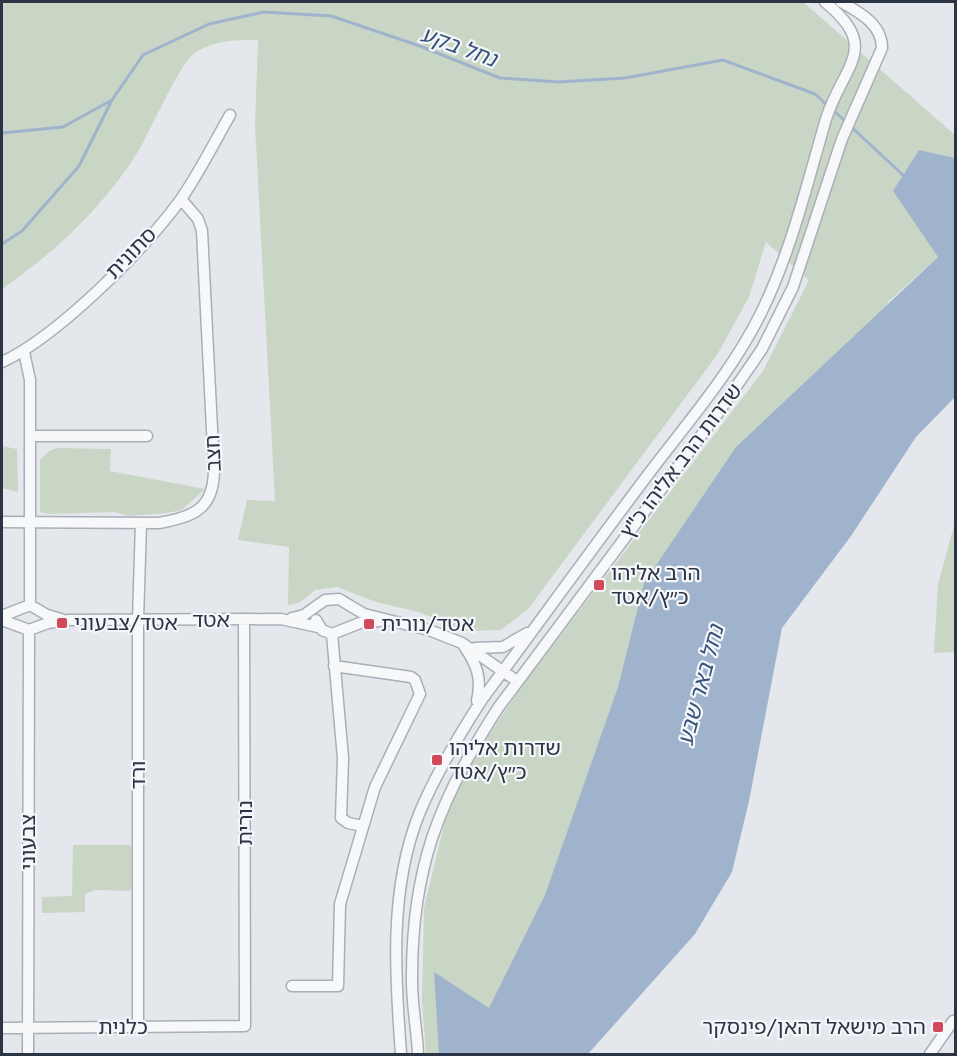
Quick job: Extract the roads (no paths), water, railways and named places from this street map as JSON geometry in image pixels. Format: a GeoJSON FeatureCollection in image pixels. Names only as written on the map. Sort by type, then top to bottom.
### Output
{"type":"FeatureCollection","features":[{"type":"Feature","properties":{"kind":"street","name":"שדרות הרב אליהו כ\"ץ"},"geometry":{"type":"LineString","coordinates":[[401,1054],[397,919],[409,848],[419,816],[435,780],[476,708],[747,340],[776,280],[823,132],[852,60],[855,42],[849,23],[825,2]]}},
{"type":"Feature","properties":{"kind":"street","name":"שדרות הרב אליהו כ\"ץ"},"geometry":{"type":"LineString","coordinates":[[418,1054],[412,984],[415,921],[422,872],[432,832],[470,751],[517,681],[718,413],[762,349],[793,287],[839,147],[879,60],[882,41],[871,21],[841,2]]}},
{"type":"Feature","properties":{"kind":"street","name":"סתונית"},"geometry":{"type":"LineString","coordinates":[[2,362],[24,352],[76,309],[136,251],[181,199],[230,115]]}},
{"type":"Feature","properties":{"kind":"street","name":"חצב"},"geometry":{"type":"LineString","coordinates":[[2,522],[159,523],[189,516],[211,497],[214,487],[202,231],[198,219],[181,199]]}},
{"type":"Feature","properties":{"kind":"street"},"geometry":{"type":"LineString","coordinates":[[2,618],[29,628],[42,621],[31,607],[30,380],[24,352]]}},
{"type":"Feature","properties":{"kind":"street"},"geometry":{"type":"LineString","coordinates":[[30,436],[147,436]]}},
{"type":"Feature","properties":{"kind":"street","name":"ורד"},"geometry":{"type":"LineString","coordinates":[[138,1027],[138,620],[141,523]]}},
{"type":"Feature","properties":{"kind":"street"},"geometry":{"type":"LineString","coordinates":[[385,620],[360,623],[332,634],[318,627],[315,616],[319,606],[331,598],[339,599],[385,620],[429,630],[466,646],[517,681]]}},
{"type":"Feature","properties":{"kind":"street"},"geometry":{"type":"LineString","coordinates":[[346,604],[351,615],[347,629]]}},
{"type":"Feature","properties":{"kind":"street","name":"אטד"},"geometry":{"type":"LineString","coordinates":[[29,628],[48,622],[68,620],[281,619],[304,615],[319,606]]}},
{"type":"Feature","properties":{"kind":"street"},"geometry":{"type":"LineString","coordinates":[[2,618],[31,607]]}},
{"type":"Feature","properties":{"kind":"street"},"geometry":{"type":"LineString","coordinates":[[29,628],[18,614],[31,607]]}},
{"type":"Feature","properties":{"kind":"street","name":"אטד"},"geometry":{"type":"LineString","coordinates":[[31,607],[54,617],[68,620]]}},
{"type":"Feature","properties":{"kind":"street","name":"נורית"},"geometry":{"type":"LineString","coordinates":[[244,619],[245,1026]]}},
{"type":"Feature","properties":{"kind":"street","name":"אטד"},"geometry":{"type":"LineString","coordinates":[[281,619],[318,627]]}},
{"type":"Feature","properties":{"kind":"street"},"geometry":{"type":"LineString","coordinates":[[466,646],[503,647],[535,627]]}},
{"type":"Feature","properties":{"kind":"street","name":"צבעוני"},"geometry":{"type":"LineString","coordinates":[[28,1054],[29,628]]}},
{"type":"Feature","properties":{"kind":"street"},"geometry":{"type":"LineString","coordinates":[[332,634],[343,758],[341,818],[348,823],[363,826]]}},
{"type":"Feature","properties":{"kind":"street"},"geometry":{"type":"LineString","coordinates":[[466,646],[477,665],[480,677],[476,708]]}},
{"type":"Feature","properties":{"kind":"street"},"geometry":{"type":"LineString","coordinates":[[292,986],[338,986],[340,904],[375,787],[394,744],[419,700],[419,688],[415,680],[405,676],[334,666]]}},
{"type":"Feature","properties":{"kind":"street"},"geometry":{"type":"LineString","coordinates":[[954,1018],[956,1037]]}},
{"type":"Feature","properties":{"kind":"street"},"geometry":{"type":"LineString","coordinates":[[930,1054],[954,1018]]}},
{"type":"Feature","properties":{"kind":"street","name":"כלנית"},"geometry":{"type":"LineString","coordinates":[[2,1028],[245,1026]]}},
{"type":"Feature","properties":{"kind":"water","name":"נחל באר שבע"},"geometry":{"type":"Polygon","coordinates":[[[919,150],[955,158],[955,397],[916,437],[851,536],[782,628],[749,801],[732,872],[695,934],[588,1054],[439,1054],[434,972],[489,1008],[545,895],[618,687],[644,583],[736,447],[938,257],[893,191],[919,150]]]}},
{"type":"Feature","properties":{"kind":"waterway","name":"נחל בקע"},"geometry":{"type":"LineString","coordinates":[[2,244],[22,231],[79,166],[112,100],[143,55],[209,24],[264,12],[331,16],[417,45],[500,78],[558,82],[625,78],[723,60],[815,94],[827,105]]}},
{"type":"Feature","properties":{"kind":"waterway"},"geometry":{"type":"LineString","coordinates":[[2,133],[63,127],[112,100]]}},
{"type":"Feature","properties":{"kind":"waterway","name":"נחל בקע"},"geometry":{"type":"LineString","coordinates":[[832,109],[904,176]]}},
{"type":"Feature","properties":{"kind":"place","name":"הרב אליהו כ״ץ/אטד"},"geometry":{"type":"Point","coordinates":[599,585]}},
{"type":"Feature","properties":{"kind":"place","name":"אטד/צבעוני"},"geometry":{"type":"Point","coordinates":[62,623]}},
{"type":"Feature","properties":{"kind":"place","name":"אטד/נורית"},"geometry":{"type":"Point","coordinates":[369,624]}},
{"type":"Feature","properties":{"kind":"place","name":"שדרות אליהו כ״ץ/אטד"},"geometry":{"type":"Point","coordinates":[437,760]}},
{"type":"Feature","properties":{"kind":"place","name":"הרב מישאל דהאן/פינסקר"},"geometry":{"type":"Point","coordinates":[938,1027]}}]}
